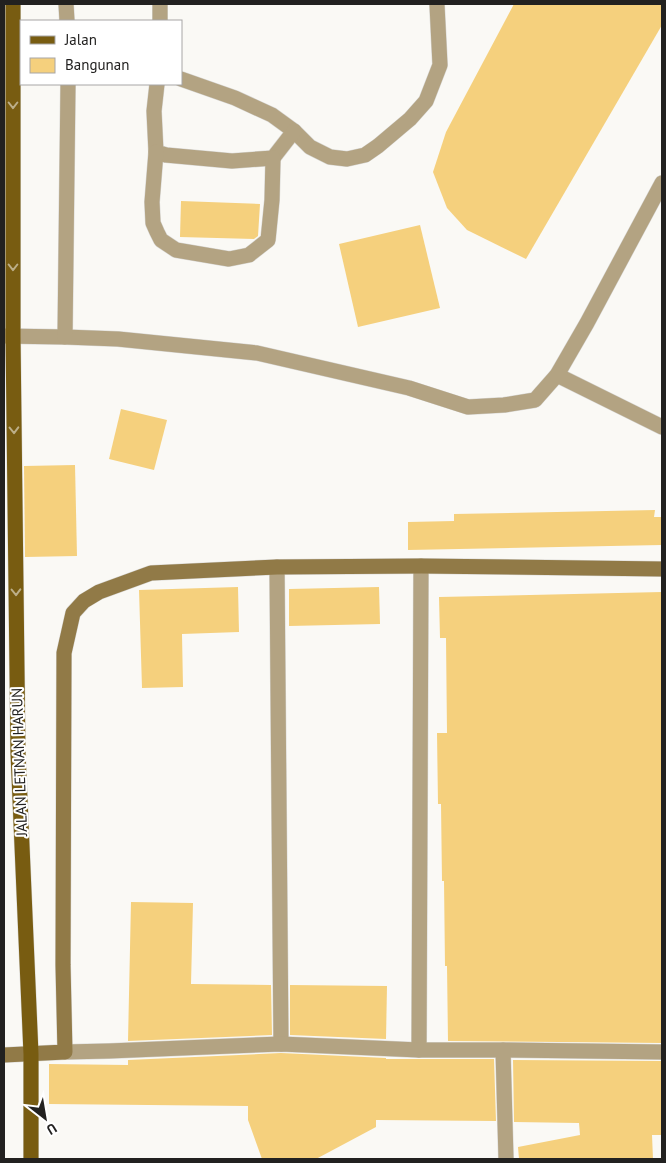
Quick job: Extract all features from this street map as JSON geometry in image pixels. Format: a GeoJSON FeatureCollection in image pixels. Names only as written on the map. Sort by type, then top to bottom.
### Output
{"type":"FeatureCollection","features":[{"type":"Feature","properties":{"kind":"main road","name":"JALAN LETNAN HARUN"},"geometry":{"type":"LineString","coordinates":[[13,4],[8,336],[18,754],[31,1054],[31,1159]]}},
{"type":"Feature","properties":{"kind":"street"},"geometry":{"type":"LineString","coordinates":[[66,4],[67,20]]}},
{"type":"Feature","properties":{"kind":"street"},"geometry":{"type":"LineString","coordinates":[[160,4],[160,20]]}},
{"type":"Feature","properties":{"kind":"street"},"geometry":{"type":"LineString","coordinates":[[182,79],[235,98],[272,115],[294,131],[310,148],[330,157],[347,159],[364,155],[378,146],[410,119],[426,101],[440,65],[437,6]]}},
{"type":"Feature","properties":{"kind":"street"},"geometry":{"type":"LineString","coordinates":[[65,337],[68,85]]}},
{"type":"Feature","properties":{"kind":"street"},"geometry":{"type":"LineString","coordinates":[[157,85],[154,111],[156,152],[152,202],[153,223],[162,240],[176,250],[229,259],[249,255],[268,240],[272,200],[273,158],[294,131]]}},
{"type":"Feature","properties":{"kind":"street"},"geometry":{"type":"LineString","coordinates":[[156,152],[166,155],[232,161],[273,158]]}},
{"type":"Feature","properties":{"kind":"street"},"geometry":{"type":"LineString","coordinates":[[8,336],[118,339],[257,353],[409,388],[468,406],[504,405],[535,400],[557,375],[662,183]]}},
{"type":"Feature","properties":{"kind":"street"},"geometry":{"type":"LineString","coordinates":[[557,375],[662,427]]}},
{"type":"Feature","properties":{"kind":"street"},"geometry":{"type":"LineString","coordinates":[[65,1052],[63,965],[64,653],[72,614],[84,601],[99,592],[151,573],[277,567],[420,566],[662,569]]}},
{"type":"Feature","properties":{"kind":"street"},"geometry":{"type":"LineString","coordinates":[[419,1050],[420,566]]}},
{"type":"Feature","properties":{"kind":"street"},"geometry":{"type":"LineString","coordinates":[[277,567],[281,1044]]}},
{"type":"Feature","properties":{"kind":"street"},"geometry":{"type":"LineString","coordinates":[[4,1055],[281,1044],[419,1050],[662,1052]]}},
{"type":"Feature","properties":{"kind":"street"},"geometry":{"type":"LineString","coordinates":[[502,1050],[506,1159]]}},
{"type":"Feature","properties":{"kind":"building"},"geometry":{"type":"Polygon","coordinates":[[[514,4],[662,4],[662,25],[526,259],[467,230],[447,208],[433,172],[446,132],[514,4]]]}},
{"type":"Feature","properties":{"kind":"building"},"geometry":{"type":"Polygon","coordinates":[[[181,201],[260,204],[258,236],[254,239],[180,237],[181,201]]]}},
{"type":"Feature","properties":{"kind":"building"},"geometry":{"type":"Polygon","coordinates":[[[420,225],[440,308],[358,327],[339,244],[420,225]]]}},
{"type":"Feature","properties":{"kind":"building"},"geometry":{"type":"Polygon","coordinates":[[[121,409],[167,420],[154,470],[109,459],[121,409]]]}},
{"type":"Feature","properties":{"kind":"building"},"geometry":{"type":"Polygon","coordinates":[[[75,465],[77,556],[25,557],[24,466],[75,465]]]}},
{"type":"Feature","properties":{"kind":"building"},"geometry":{"type":"Polygon","coordinates":[[[655,510],[654,517],[662,517],[662,545],[408,550],[408,522],[454,521],[454,514],[655,510]]]}},
{"type":"Feature","properties":{"kind":"building"},"geometry":{"type":"Polygon","coordinates":[[[238,587],[239,632],[182,634],[183,687],[142,688],[139,590],[238,587]]]}},
{"type":"Feature","properties":{"kind":"building"},"geometry":{"type":"Polygon","coordinates":[[[379,587],[380,624],[289,626],[289,589],[379,587]]]}},
{"type":"Feature","properties":{"kind":"building"},"geometry":{"type":"Polygon","coordinates":[[[662,592],[662,1043],[448,1041],[444,881],[442,881],[441,804],[438,804],[437,733],[447,733],[446,638],[440,638],[439,597],[662,592]]]}},
{"type":"Feature","properties":{"kind":"building"},"geometry":{"type":"Polygon","coordinates":[[[131,902],[193,903],[191,984],[271,985],[272,1035],[128,1041],[131,902]]]}},
{"type":"Feature","properties":{"kind":"building"},"geometry":{"type":"Polygon","coordinates":[[[290,985],[387,986],[386,1039],[290,1035],[290,985]]]}},
{"type":"Feature","properties":{"kind":"building"},"geometry":{"type":"Polygon","coordinates":[[[281,1053],[386,1059],[494,1059],[496,1121],[376,1120],[376,1127],[316,1159],[262,1159],[248,1120],[248,1106],[49,1104],[49,1064],[128,1065],[128,1060],[281,1053]]]}},
{"type":"Feature","properties":{"kind":"building"},"geometry":{"type":"Polygon","coordinates":[[[513,1060],[662,1061],[662,1135],[652,1135],[653,1159],[519,1159],[518,1147],[580,1135],[579,1123],[514,1122],[513,1060]]]}}]}
